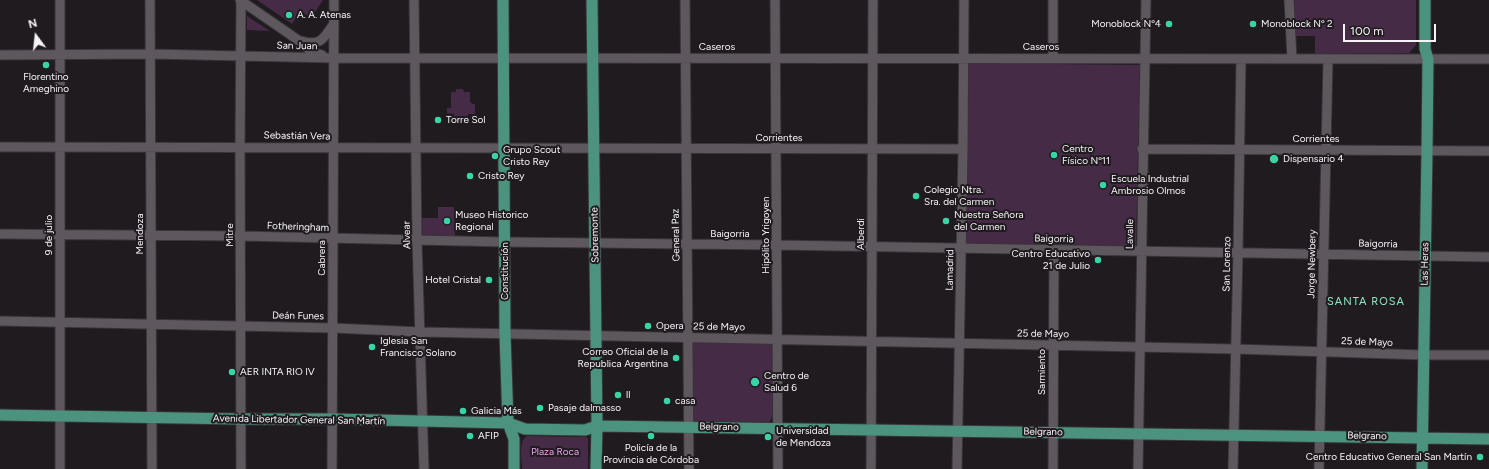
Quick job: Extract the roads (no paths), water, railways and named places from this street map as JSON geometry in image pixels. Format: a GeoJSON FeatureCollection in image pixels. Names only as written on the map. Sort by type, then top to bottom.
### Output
{"type":"FeatureCollection","features":[{"type":"Feature","properties":{"kind":"main road","name":"Constitución"},"geometry":{"type":"LineString","coordinates":[[503,0],[505,334],[508,423],[514,439],[514,469]]}},
{"type":"Feature","properties":{"kind":"main road","name":"Sobremonte"},"geometry":{"type":"LineString","coordinates":[[592,0],[597,426],[596,469]]}},
{"type":"Feature","properties":{"kind":"main road","name":"Las Heras"},"geometry":{"type":"LineString","coordinates":[[1425,0],[1424,49],[1428,58]]}},
{"type":"Feature","properties":{"kind":"main road","name":"Las Heras"},"geometry":{"type":"LineString","coordinates":[[1422,469],[1428,58],[1432,49],[1432,0]]}},
{"type":"Feature","properties":{"kind":"main road","name":"Avenida Libertador General San Martín"},"geometry":{"type":"LineString","coordinates":[[0,415],[333,419],[508,423],[525,429],[585,430],[597,426]]}},
{"type":"Feature","properties":{"kind":"main road","name":"Belgrano"},"geometry":{"type":"LineString","coordinates":[[597,426],[958,430],[1489,439]]}},
{"type":"Feature","properties":{"kind":"street","name":"9 de julio"},"geometry":{"type":"LineString","coordinates":[[60,0],[60,469]]}},
{"type":"Feature","properties":{"kind":"street","name":"Mendoza"},"geometry":{"type":"LineString","coordinates":[[150,0],[152,469]]}},
{"type":"Feature","properties":{"kind":"street"},"geometry":{"type":"LineString","coordinates":[[240,0],[298,40],[312,52],[333,58]]}},
{"type":"Feature","properties":{"kind":"street","name":"Mitre"},"geometry":{"type":"LineString","coordinates":[[240,0],[242,326],[241,469]]}},
{"type":"Feature","properties":{"kind":"street","name":"Cabrera"},"geometry":{"type":"LineString","coordinates":[[332,469],[332,148],[334,0]]}},
{"type":"Feature","properties":{"kind":"street","name":"Alvear"},"geometry":{"type":"LineString","coordinates":[[414,0],[417,240],[424,469]]}},
{"type":"Feature","properties":{"kind":"street","name":"General Paz"},"geometry":{"type":"LineString","coordinates":[[685,0],[689,469]]}},
{"type":"Feature","properties":{"kind":"street","name":"Hipólito Yrigoyen"},"geometry":{"type":"LineString","coordinates":[[775,0],[778,469]]}},
{"type":"Feature","properties":{"kind":"street","name":"Alberdi"},"geometry":{"type":"LineString","coordinates":[[871,469],[873,0]]}},
{"type":"Feature","properties":{"kind":"street","name":"Lamadrid"},"geometry":{"type":"LineString","coordinates":[[957,469],[963,149],[964,0]]}},
{"type":"Feature","properties":{"kind":"street"},"geometry":{"type":"LineString","coordinates":[[1053,0],[1053,58]]}},
{"type":"Feature","properties":{"kind":"street","name":"Lavalle"},"geometry":{"type":"LineString","coordinates":[[1138,469],[1142,149],[1146,0]]}},
{"type":"Feature","properties":{"kind":"street"},"geometry":{"type":"LineString","coordinates":[[1289,0],[1292,59]]}},
{"type":"Feature","properties":{"kind":"street"},"geometry":{"type":"LineString","coordinates":[[298,40],[313,44],[319,42],[325,37],[334,24]]}},
{"type":"Feature","properties":{"kind":"street","name":"San Juan"},"geometry":{"type":"LineString","coordinates":[[0,55],[151,54],[333,58],[593,57]]}},
{"type":"Feature","properties":{"kind":"street","name":"Caseros"},"geometry":{"type":"LineString","coordinates":[[593,57],[1241,59],[1489,58]]}},
{"type":"Feature","properties":{"kind":"street","name":"San Lorenzo"},"geometry":{"type":"LineString","coordinates":[[1233,469],[1241,59]]}},
{"type":"Feature","properties":{"kind":"street","name":"Jorge Newbery"},"geometry":{"type":"LineString","coordinates":[[1319,469],[1328,59]]}},
{"type":"Feature","properties":{"kind":"street","name":"Sebastián Vera"},"geometry":{"type":"LineString","coordinates":[[0,147],[240,146],[332,148],[594,148]]}},
{"type":"Feature","properties":{"kind":"street","name":"Corrientes"},"geometry":{"type":"LineString","coordinates":[[594,148],[963,149]]}},
{"type":"Feature","properties":{"kind":"street","name":"Corrientes"},"geometry":{"type":"LineString","coordinates":[[1142,149],[1489,151]]}},
{"type":"Feature","properties":{"kind":"street","name":"Fotheringham"},"geometry":{"type":"LineString","coordinates":[[0,234],[241,236],[595,243]]}},
{"type":"Feature","properties":{"kind":"street","name":"Baigorria"},"geometry":{"type":"LineString","coordinates":[[595,243],[1489,257]]}},
{"type":"Feature","properties":{"kind":"street","name":"Sarmiento"},"geometry":{"type":"LineString","coordinates":[[1053,469],[1054,250]]}},
{"type":"Feature","properties":{"kind":"street","name":"Deán Funes"},"geometry":{"type":"LineString","coordinates":[[0,321],[596,335]]}},
{"type":"Feature","properties":{"kind":"street","name":"25 de Mayo"},"geometry":{"type":"LineString","coordinates":[[596,335],[1322,351],[1424,355],[1489,355]]}},
{"type":"Feature","properties":{"kind":"place","name":"A. A. Atenas"},"geometry":{"type":"Point","coordinates":[289,15]}},
{"type":"Feature","properties":{"kind":"place","name":"Monoblock Nº4"},"geometry":{"type":"Point","coordinates":[1169,24]}},
{"type":"Feature","properties":{"kind":"place","name":"Monoblock Nº 2"},"geometry":{"type":"Point","coordinates":[1253,24]}},
{"type":"Feature","properties":{"kind":"place","name":"Florentino Ameghino"},"geometry":{"type":"Point","coordinates":[46,65]}},
{"type":"Feature","properties":{"kind":"place","name":"Torre Sol"},"geometry":{"type":"Point","coordinates":[438,120]}},
{"type":"Feature","properties":{"kind":"place","name":"Centro Físico Nº11"},"geometry":{"type":"Point","coordinates":[1054,155]}},
{"type":"Feature","properties":{"kind":"place","name":"Grupo Scout Cristo Rey"},"geometry":{"type":"Point","coordinates":[495,156]}},
{"type":"Feature","properties":{"kind":"place","name":"Dispensario 4"},"geometry":{"type":"Point","coordinates":[1274,159]}},
{"type":"Feature","properties":{"kind":"place","name":"Cristo Rey"},"geometry":{"type":"Point","coordinates":[470,176]}},
{"type":"Feature","properties":{"kind":"place","name":"Escuela Industrial Ambrosio Olmos"},"geometry":{"type":"Point","coordinates":[1103,185]}},
{"type":"Feature","properties":{"kind":"place","name":"Colegio Ntra. Sra. del Carmen"},"geometry":{"type":"Point","coordinates":[916,196]}},
{"type":"Feature","properties":{"kind":"place","name":"Museo Historico Regional"},"geometry":{"type":"Point","coordinates":[447,221]}},
{"type":"Feature","properties":{"kind":"place","name":"Nuestra Señora del Carmen"},"geometry":{"type":"Point","coordinates":[946,221]}},
{"type":"Feature","properties":{"kind":"place","name":"Centro Educativo 21 de Julio"},"geometry":{"type":"Point","coordinates":[1098,260]}},
{"type":"Feature","properties":{"kind":"place","name":"Hotel Cristal"},"geometry":{"type":"Point","coordinates":[489,280]}},
{"type":"Feature","properties":{"kind":"place","name":"Opera"},"geometry":{"type":"Point","coordinates":[648,326]}},
{"type":"Feature","properties":{"kind":"place","name":"Iglesia San Francisco Solano"},"geometry":{"type":"Point","coordinates":[372,347]}},
{"type":"Feature","properties":{"kind":"place","name":"Correo Oficial de la Republica Argentina"},"geometry":{"type":"Point","coordinates":[676,358]}},
{"type":"Feature","properties":{"kind":"place","name":"AER INTA RIO IV"},"geometry":{"type":"Point","coordinates":[232,372]}},
{"type":"Feature","properties":{"kind":"place","name":"Centro de Salud 6"},"geometry":{"type":"Point","coordinates":[755,382]}},
{"type":"Feature","properties":{"kind":"place","name":"ll"},"geometry":{"type":"Point","coordinates":[618,395]}},
{"type":"Feature","properties":{"kind":"place","name":"casa"},"geometry":{"type":"Point","coordinates":[667,401]}},
{"type":"Feature","properties":{"kind":"place","name":"Pasaje dalmasso"},"geometry":{"type":"Point","coordinates":[540,408]}},
{"type":"Feature","properties":{"kind":"place","name":"Galicia Más"},"geometry":{"type":"Point","coordinates":[463,411]}},
{"type":"Feature","properties":{"kind":"place","name":"AFIP"},"geometry":{"type":"Point","coordinates":[470,436]}},
{"type":"Feature","properties":{"kind":"place","name":"Policía de la Provincia de Córdoba"},"geometry":{"type":"Point","coordinates":[651,436]}},
{"type":"Feature","properties":{"kind":"place","name":"Universidad de Mendoza"},"geometry":{"type":"Point","coordinates":[768,437]}},
{"type":"Feature","properties":{"kind":"place","name":"Centro Educativo General San Martín"},"geometry":{"type":"Point","coordinates":[1480,457]}},
{"type":"Feature","properties":{"kind":"district","name":"SANTA ROSA"},"geometry":{"type":"Point","coordinates":[1366,302]}},
{"type":"Feature","properties":{"kind":"park label","name":"Plaza Roca"},"geometry":{"type":"Point","coordinates":[555,452]}}]}
